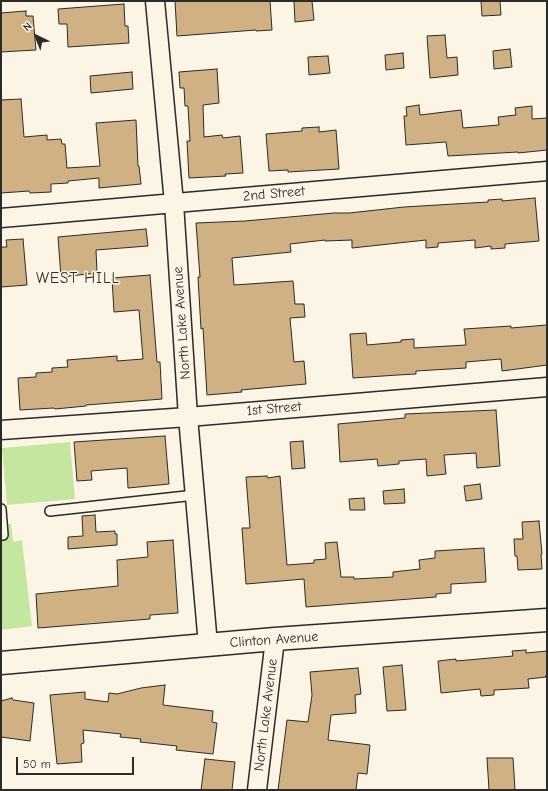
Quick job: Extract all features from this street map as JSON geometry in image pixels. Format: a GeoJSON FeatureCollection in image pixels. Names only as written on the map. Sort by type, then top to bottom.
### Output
{"type":"FeatureCollection","features":[{"type":"Feature","properties":{"kind":"street","name":"North Lake Avenue"},"geometry":{"type":"LineString","coordinates":[[155,1],[174,203],[188,416],[208,645]]}},
{"type":"Feature","properties":{"kind":"street","name":"2nd Street"},"geometry":{"type":"LineString","coordinates":[[1,218],[547,171]]}},
{"type":"Feature","properties":{"kind":"street","name":"1st Street"},"geometry":{"type":"LineString","coordinates":[[1,430],[547,387]]}},
{"type":"Feature","properties":{"kind":"street","name":"Clinton Avenue"},"geometry":{"type":"LineString","coordinates":[[1,663],[208,645],[547,620]]}},
{"type":"Feature","properties":{"kind":"street","name":"North Lake Avenue"},"geometry":{"type":"LineString","coordinates":[[257,790],[275,640]]}},
{"type":"Feature","properties":{"kind":"lane"},"geometry":{"type":"LineString","coordinates":[[50,511],[195,495]]}},
{"type":"Feature","properties":{"kind":"lane"},"geometry":{"type":"LineString","coordinates":[[1,509],[3,535],[1,535]]}},
{"type":"Feature","properties":{"kind":"green space"},"geometry":{"type":"Polygon","coordinates":[[[70,442],[75,499],[7,505],[2,448],[70,442]]]}},
{"type":"Feature","properties":{"kind":"green space"},"geometry":{"type":"Polygon","coordinates":[[[1,524],[11,524],[13,542],[22,540],[32,626],[1,630],[1,524]]]}},
{"type":"Feature","properties":{"kind":"building"},"geometry":{"type":"Polygon","coordinates":[[[175,1],[270,1],[272,30],[177,36],[175,1]]]}},
{"type":"Feature","properties":{"kind":"building"},"geometry":{"type":"Polygon","coordinates":[[[294,1],[312,1],[314,20],[295,22],[294,1]]]}},
{"type":"Feature","properties":{"kind":"building"},"geometry":{"type":"Polygon","coordinates":[[[481,1],[500,1],[501,15],[482,16],[481,1]]]}},
{"type":"Feature","properties":{"kind":"building"},"geometry":{"type":"Polygon","coordinates":[[[124,4],[125,26],[128,26],[129,43],[68,47],[67,24],[59,24],[58,9],[124,4]]]}},
{"type":"Feature","properties":{"kind":"building"},"geometry":{"type":"Polygon","coordinates":[[[26,11],[26,16],[33,16],[36,50],[1,52],[1,13],[26,11]]]}},
{"type":"Feature","properties":{"kind":"building"},"geometry":{"type":"Polygon","coordinates":[[[445,35],[447,58],[457,57],[458,75],[430,78],[427,36],[445,35]]]}},
{"type":"Feature","properties":{"kind":"building"},"geometry":{"type":"Polygon","coordinates":[[[510,49],[512,67],[494,69],[493,51],[510,49]]]}},
{"type":"Feature","properties":{"kind":"building"},"geometry":{"type":"Polygon","coordinates":[[[403,53],[404,68],[386,70],[385,55],[403,53]]]}},
{"type":"Feature","properties":{"kind":"building"},"geometry":{"type":"Polygon","coordinates":[[[328,56],[330,73],[309,75],[308,57],[328,56]]]}},
{"type":"Feature","properties":{"kind":"building"},"geometry":{"type":"Polygon","coordinates":[[[217,69],[219,103],[203,105],[204,137],[222,135],[223,138],[240,136],[243,173],[225,174],[226,176],[189,178],[187,141],[190,141],[188,106],[185,106],[184,88],[180,88],[179,72],[217,69]]]}},
{"type":"Feature","properties":{"kind":"building"},"geometry":{"type":"Polygon","coordinates":[[[132,72],[133,89],[91,93],[90,76],[132,72]]]}},
{"type":"Feature","properties":{"kind":"building"},"geometry":{"type":"Polygon","coordinates":[[[21,99],[24,137],[47,135],[47,140],[61,139],[62,144],[65,144],[67,168],[100,166],[96,123],[136,120],[138,166],[141,184],[99,188],[99,178],[51,184],[51,192],[30,193],[29,191],[1,193],[1,100],[21,99]]]}},
{"type":"Feature","properties":{"kind":"building"},"geometry":{"type":"Polygon","coordinates":[[[419,105],[420,115],[461,110],[463,128],[499,125],[498,117],[516,115],[515,108],[532,106],[532,119],[547,118],[547,150],[518,153],[448,156],[446,142],[406,145],[404,116],[407,116],[406,107],[419,105]]]}},
{"type":"Feature","properties":{"kind":"building"},"geometry":{"type":"Polygon","coordinates":[[[319,127],[319,132],[336,130],[339,169],[288,172],[288,170],[269,171],[266,134],[302,131],[302,128],[319,127]]]}},
{"type":"Feature","properties":{"kind":"building"},"geometry":{"type":"Polygon","coordinates":[[[535,198],[539,241],[505,244],[505,248],[491,249],[491,246],[475,248],[475,240],[438,243],[438,247],[426,248],[426,240],[352,248],[352,240],[325,240],[290,244],[291,252],[232,258],[234,285],[293,281],[295,304],[304,304],[305,317],[290,318],[294,362],[304,361],[306,384],[241,390],[242,392],[207,395],[203,328],[201,329],[198,277],[200,277],[196,223],[245,221],[404,207],[488,202],[488,200],[502,199],[502,201],[535,198]]]}},
{"type":"Feature","properties":{"kind":"building"},"geometry":{"type":"Polygon","coordinates":[[[146,229],[148,246],[96,250],[97,273],[61,277],[58,237],[146,229]]]}},
{"type":"Feature","properties":{"kind":"building"},"geometry":{"type":"Polygon","coordinates":[[[23,239],[27,285],[1,287],[1,247],[7,247],[6,240],[23,239]]]}},
{"type":"Feature","properties":{"kind":"building"},"geometry":{"type":"Polygon","coordinates":[[[150,275],[157,362],[160,362],[162,399],[55,409],[20,410],[18,378],[36,377],[36,373],[52,372],[52,368],[68,367],[67,360],[117,356],[117,361],[143,359],[139,310],[114,312],[112,278],[150,275]]]}},
{"type":"Feature","properties":{"kind":"building"},"geometry":{"type":"Polygon","coordinates":[[[547,325],[547,365],[502,371],[501,359],[466,362],[466,368],[416,371],[416,374],[353,378],[350,334],[366,333],[367,345],[401,342],[401,340],[414,339],[414,348],[466,345],[464,329],[511,326],[511,328],[547,325]]]}},
{"type":"Feature","properties":{"kind":"building"},"geometry":{"type":"Polygon","coordinates":[[[496,410],[500,466],[477,468],[476,453],[444,455],[446,474],[427,476],[426,459],[399,461],[399,464],[378,466],[377,459],[340,462],[338,424],[405,418],[405,414],[496,410]]]}},
{"type":"Feature","properties":{"kind":"building"},"geometry":{"type":"Polygon","coordinates":[[[165,436],[169,484],[128,488],[127,468],[91,471],[92,480],[77,481],[74,442],[165,436]]]}},
{"type":"Feature","properties":{"kind":"building"},"geometry":{"type":"Polygon","coordinates":[[[303,441],[305,468],[292,469],[290,442],[303,441]]]}},
{"type":"Feature","properties":{"kind":"building"},"geometry":{"type":"Polygon","coordinates":[[[267,476],[268,478],[280,476],[287,565],[314,563],[314,560],[326,559],[325,543],[337,542],[341,577],[354,577],[354,579],[393,577],[393,572],[420,569],[419,560],[435,558],[435,551],[484,548],[486,582],[451,584],[451,593],[436,594],[436,597],[306,607],[304,579],[246,584],[242,528],[250,528],[246,477],[267,476]]]}},
{"type":"Feature","properties":{"kind":"building"},"geometry":{"type":"Polygon","coordinates":[[[480,484],[482,499],[466,501],[464,486],[480,484]]]}},
{"type":"Feature","properties":{"kind":"building"},"geometry":{"type":"Polygon","coordinates":[[[404,489],[405,503],[384,504],[383,491],[404,489]]]}},
{"type":"Feature","properties":{"kind":"building"},"geometry":{"type":"Polygon","coordinates":[[[364,498],[365,510],[350,510],[349,499],[364,498]]]}},
{"type":"Feature","properties":{"kind":"building"},"geometry":{"type":"Polygon","coordinates":[[[95,515],[96,532],[115,531],[115,534],[117,534],[117,545],[68,549],[68,537],[83,536],[82,516],[95,515]]]}},
{"type":"Feature","properties":{"kind":"building"},"geometry":{"type":"Polygon","coordinates":[[[539,521],[542,569],[518,570],[514,539],[523,539],[522,522],[539,521]]]}},
{"type":"Feature","properties":{"kind":"building"},"geometry":{"type":"Polygon","coordinates":[[[173,540],[178,613],[150,615],[150,619],[38,628],[36,594],[118,586],[117,560],[148,557],[147,542],[173,540]]]}},
{"type":"Feature","properties":{"kind":"building"},"geometry":{"type":"Polygon","coordinates":[[[526,650],[526,653],[547,651],[547,676],[528,679],[529,688],[494,690],[494,695],[481,696],[480,689],[441,693],[438,661],[513,656],[512,651],[526,650]]]}},
{"type":"Feature","properties":{"kind":"building"},"geometry":{"type":"Polygon","coordinates":[[[402,665],[406,710],[387,711],[383,667],[402,665]]]}},
{"type":"Feature","properties":{"kind":"building"},"geometry":{"type":"Polygon","coordinates":[[[358,668],[361,694],[355,695],[356,713],[331,715],[328,740],[370,745],[367,774],[358,773],[356,790],[278,790],[287,720],[308,722],[312,695],[310,672],[358,668]]]}},
{"type":"Feature","properties":{"kind":"building"},"geometry":{"type":"Polygon","coordinates":[[[165,685],[163,705],[213,711],[212,722],[217,723],[213,754],[176,750],[177,746],[140,742],[141,739],[120,737],[121,734],[83,730],[84,743],[81,744],[82,762],[57,764],[50,695],[85,692],[85,699],[108,702],[109,693],[117,694],[141,688],[165,685]]]}},
{"type":"Feature","properties":{"kind":"building"},"geometry":{"type":"Polygon","coordinates":[[[12,698],[13,700],[34,703],[30,741],[1,737],[1,701],[12,698]]]}},
{"type":"Feature","properties":{"kind":"building"},"geometry":{"type":"Polygon","coordinates":[[[487,758],[513,758],[515,790],[489,790],[487,758]]]}},
{"type":"Feature","properties":{"kind":"building"},"geometry":{"type":"Polygon","coordinates":[[[205,759],[235,762],[232,790],[201,790],[205,759]]]}},
{"type":"Feature","properties":{"kind":"district","name":"WEST HILL"},"geometry":{"type":"Point","coordinates":[78,279]}}]}
